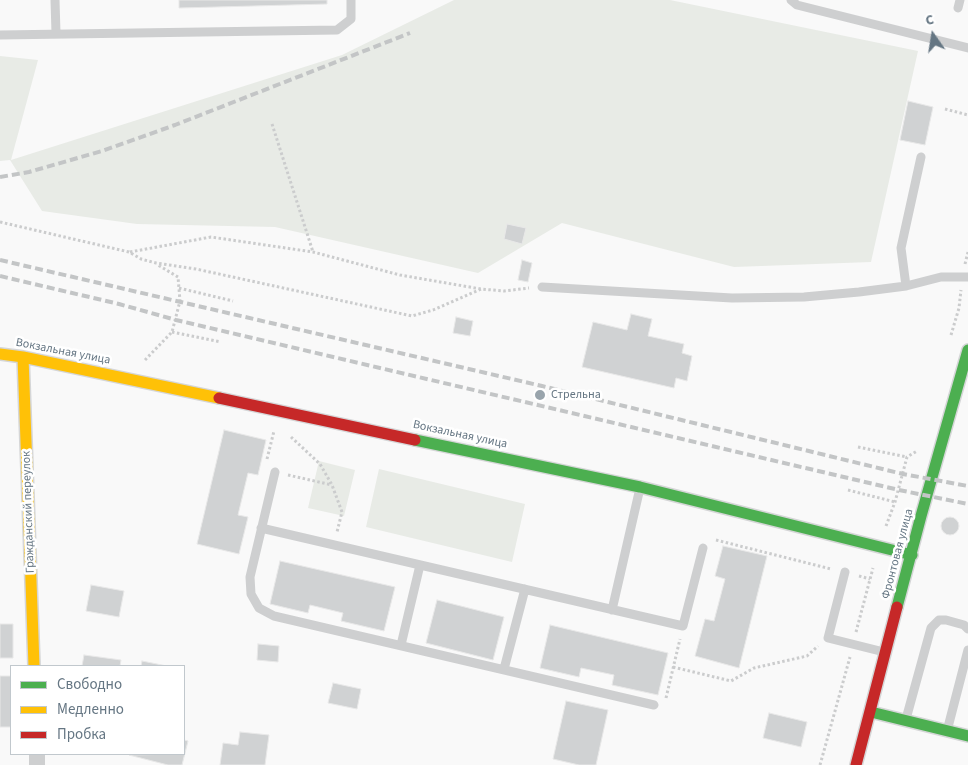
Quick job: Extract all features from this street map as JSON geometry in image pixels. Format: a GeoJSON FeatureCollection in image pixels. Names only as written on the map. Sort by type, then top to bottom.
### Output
{"type":"FeatureCollection","features":[{"type":"Feature","properties":{"kind":"street","name":"Фронтовая улица"},"geometry":{"type":"LineString","coordinates":[[856,765],[968,350]]}},
{"type":"Feature","properties":{"kind":"street","name":"Вокзальная улица"},"geometry":{"type":"LineString","coordinates":[[0,354],[23,357],[640,487],[912,555]]}},
{"type":"Feature","properties":{"kind":"street","name":"Гражданский переулок"},"geometry":{"type":"LineString","coordinates":[[23,357],[34,665]]}},
{"type":"Feature","properties":{"kind":"street"},"geometry":{"type":"LineString","coordinates":[[870,712],[968,736]]}},
{"type":"Feature","properties":{"kind":"lane"},"geometry":{"type":"LineString","coordinates":[[55,0],[56,34]]}},
{"type":"Feature","properties":{"kind":"lane"},"geometry":{"type":"LineString","coordinates":[[0,35],[337,30],[351,19],[351,0]]}},
{"type":"Feature","properties":{"kind":"lane"},"geometry":{"type":"LineString","coordinates":[[791,0],[797,6],[968,48]]}},
{"type":"Feature","properties":{"kind":"lane"},"geometry":{"type":"LineString","coordinates":[[906,286],[901,248],[921,157]]}},
{"type":"Feature","properties":{"kind":"lane"},"geometry":{"type":"LineString","coordinates":[[542,287],[732,298],[804,297],[906,286],[941,277],[965,277]]}},
{"type":"Feature","properties":{"kind":"lane"},"geometry":{"type":"LineString","coordinates":[[275,472],[250,577],[251,594],[259,608],[274,616],[654,705]]}},
{"type":"Feature","properties":{"kind":"lane"},"geometry":{"type":"LineString","coordinates":[[612,610],[640,487]]}},
{"type":"Feature","properties":{"kind":"lane"},"geometry":{"type":"LineString","coordinates":[[261,528],[683,626],[703,548]]}},
{"type":"Feature","properties":{"kind":"lane"},"geometry":{"type":"LineString","coordinates":[[401,645],[420,565]]}},
{"type":"Feature","properties":{"kind":"lane"},"geometry":{"type":"LineString","coordinates":[[845,572],[828,638],[886,653]]}},
{"type":"Feature","properties":{"kind":"lane"},"geometry":{"type":"LineString","coordinates":[[504,669],[525,589]]}},
{"type":"Feature","properties":{"kind":"lane"},"geometry":{"type":"LineString","coordinates":[[906,721],[931,628],[938,620],[946,620],[964,625],[968,629]]}},
{"type":"Feature","properties":{"kind":"lane"},"geometry":{"type":"LineString","coordinates":[[946,731],[968,650]]}},
{"type":"Feature","properties":{"kind":"path"},"geometry":{"type":"LineString","coordinates":[[945,109],[968,115]]}},
{"type":"Feature","properties":{"kind":"path"},"geometry":{"type":"LineString","coordinates":[[272,124],[313,252]]}},
{"type":"Feature","properties":{"kind":"path"},"geometry":{"type":"LineString","coordinates":[[0,222],[129,252],[141,259],[156,263],[196,268],[412,316],[481,290]]}},
{"type":"Feature","properties":{"kind":"path"},"geometry":{"type":"LineString","coordinates":[[129,252],[211,237],[313,252],[400,275],[481,290],[504,292],[542,287]]}},
{"type":"Feature","properties":{"kind":"path"},"geometry":{"type":"LineString","coordinates":[[951,336],[959,308],[968,252]]}},
{"type":"Feature","properties":{"kind":"path"},"geometry":{"type":"LineString","coordinates":[[127,379],[172,332],[180,301],[178,277],[156,263]]}},
{"type":"Feature","properties":{"kind":"path"},"geometry":{"type":"LineString","coordinates":[[178,288],[233,301]]}},
{"type":"Feature","properties":{"kind":"path"},"geometry":{"type":"LineString","coordinates":[[172,332],[221,342]]}},
{"type":"Feature","properties":{"kind":"path"},"geometry":{"type":"LineString","coordinates":[[279,411],[265,470],[332,485]]}},
{"type":"Feature","properties":{"kind":"path"},"geometry":{"type":"LineString","coordinates":[[288,435],[320,464],[332,485],[342,512],[334,545]]}},
{"type":"Feature","properties":{"kind":"path"},"geometry":{"type":"LineString","coordinates":[[858,447],[907,458]]}},
{"type":"Feature","properties":{"kind":"path"},"geometry":{"type":"LineString","coordinates":[[878,547],[895,502],[907,458],[917,451]]}},
{"type":"Feature","properties":{"kind":"path"},"geometry":{"type":"LineString","coordinates":[[848,490],[895,502]]}},
{"type":"Feature","properties":{"kind":"path"},"geometry":{"type":"LineString","coordinates":[[703,548],[716,540],[870,579]]}},
{"type":"Feature","properties":{"kind":"path"},"geometry":{"type":"LineString","coordinates":[[820,765],[874,565]]}},
{"type":"Feature","properties":{"kind":"path"},"geometry":{"type":"LineString","coordinates":[[654,705],[666,698],[683,626]]}},
{"type":"Feature","properties":{"kind":"path"},"geometry":{"type":"LineString","coordinates":[[673,667],[731,681],[754,668],[807,656],[828,638]]}},
{"type":"Feature","properties":{"kind":"shaded area"},"geometry":{"type":"Polygon","coordinates":[[[454,0],[670,0],[918,51],[871,262],[734,267],[562,223],[478,273],[275,227],[137,224],[42,211],[10,160],[0,161],[0,56],[38,60],[11,160],[342,55],[454,0]]]}},
{"type":"Feature","properties":{"kind":"shaded area"},"geometry":{"type":"Polygon","coordinates":[[[319,461],[355,470],[344,516],[308,508],[319,461]]]}},
{"type":"Feature","properties":{"kind":"shaded area"},"geometry":{"type":"Polygon","coordinates":[[[379,469],[525,504],[512,562],[366,527],[379,469]]]}},
{"type":"Feature","properties":{"kind":"building"},"geometry":{"type":"Polygon","coordinates":[[[179,0],[327,0],[327,4],[179,8],[179,0]]]}},
{"type":"Feature","properties":{"kind":"building"},"geometry":{"type":"Polygon","coordinates":[[[908,101],[933,107],[925,145],[900,140],[908,101]]]}},
{"type":"Feature","properties":{"kind":"building"},"geometry":{"type":"Polygon","coordinates":[[[507,224],[526,228],[522,244],[504,239],[507,224]]]}},
{"type":"Feature","properties":{"kind":"building"},"geometry":{"type":"Polygon","coordinates":[[[522,260],[532,263],[528,282],[518,280],[522,260]]]}},
{"type":"Feature","properties":{"kind":"building"},"geometry":{"type":"Polygon","coordinates":[[[631,314],[652,319],[648,336],[684,344],[682,353],[692,356],[687,381],[676,378],[674,388],[582,367],[593,322],[627,330],[631,314]]]}},
{"type":"Feature","properties":{"kind":"building"},"geometry":{"type":"Polygon","coordinates":[[[456,317],[473,321],[470,336],[453,333],[456,317]]]}},
{"type":"Feature","properties":{"kind":"building"},"geometry":{"type":"Polygon","coordinates":[[[224,430],[266,440],[258,475],[248,473],[238,515],[248,517],[239,554],[197,544],[224,430]]]}},
{"type":"Feature","properties":{"kind":"building"},"geometry":{"type":"Polygon","coordinates":[[[950,517],[956,520],[959,526],[956,532],[950,535],[944,532],[941,526],[944,520],[950,517]]]}},
{"type":"Feature","properties":{"kind":"building"},"geometry":{"type":"Polygon","coordinates":[[[723,546],[767,556],[739,668],[695,656],[705,619],[714,621],[725,579],[715,576],[723,546]]]}},
{"type":"Feature","properties":{"kind":"building"},"geometry":{"type":"Polygon","coordinates":[[[280,561],[395,587],[384,631],[341,621],[343,613],[310,605],[308,613],[270,604],[280,561]]]}},
{"type":"Feature","properties":{"kind":"building"},"geometry":{"type":"Polygon","coordinates":[[[91,585],[124,591],[119,617],[86,611],[91,585]]]}},
{"type":"Feature","properties":{"kind":"building"},"geometry":{"type":"Polygon","coordinates":[[[437,600],[504,617],[493,660],[426,643],[437,600]]]}},
{"type":"Feature","properties":{"kind":"building"},"geometry":{"type":"Polygon","coordinates":[[[0,624],[13,624],[13,658],[0,658],[0,624]]]}},
{"type":"Feature","properties":{"kind":"building"},"geometry":{"type":"Polygon","coordinates":[[[550,625],[668,653],[658,695],[612,685],[614,675],[581,668],[579,677],[540,668],[550,625]]]}},
{"type":"Feature","properties":{"kind":"building"},"geometry":{"type":"Polygon","coordinates":[[[258,644],[279,646],[278,662],[257,660],[258,644]]]}},
{"type":"Feature","properties":{"kind":"building"},"geometry":{"type":"Polygon","coordinates":[[[84,655],[121,660],[120,665],[82,665],[84,655]]]}},
{"type":"Feature","properties":{"kind":"building"},"geometry":{"type":"Polygon","coordinates":[[[142,661],[162,665],[141,665],[142,661]]]}},
{"type":"Feature","properties":{"kind":"building"},"geometry":{"type":"Polygon","coordinates":[[[0,676],[10,676],[10,727],[0,727],[0,676]]]}},
{"type":"Feature","properties":{"kind":"building"},"geometry":{"type":"Polygon","coordinates":[[[333,683],[361,689],[357,709],[328,703],[333,683]]]}},
{"type":"Feature","properties":{"kind":"building"},"geometry":{"type":"Polygon","coordinates":[[[566,701],[608,710],[596,765],[579,765],[553,759],[566,701]]]}},
{"type":"Feature","properties":{"kind":"building"},"geometry":{"type":"Polygon","coordinates":[[[769,713],[807,722],[801,747],[763,738],[769,713]]]}},
{"type":"Feature","properties":{"kind":"building"},"geometry":{"type":"Polygon","coordinates":[[[240,732],[269,735],[265,765],[220,765],[223,743],[238,745],[240,732]]]}},
{"type":"Feature","properties":{"kind":"building"},"geometry":{"type":"Polygon","coordinates":[[[185,740],[188,741],[185,753],[185,740]]]}},
{"type":"Feature","properties":{"kind":"building"},"geometry":{"type":"Polygon","coordinates":[[[129,755],[184,755],[182,765],[168,765],[129,755]]]}},
{"type":"Feature","properties":{"kind":"railway"},"geometry":{"type":"LineString","coordinates":[[0,177],[29,172],[102,151],[175,125],[410,33]]}},
{"type":"Feature","properties":{"kind":"railway"},"geometry":{"type":"LineString","coordinates":[[0,260],[542,386],[903,474],[968,486]]}},
{"type":"Feature","properties":{"kind":"railway"},"geometry":{"type":"LineString","coordinates":[[0,276],[119,304],[176,320],[899,490],[968,504]]}},
{"type":"Feature","properties":{"kind":"traffic: fast"},"geometry":{"type":"LineString","coordinates":[[897,607],[968,350]]}},
{"type":"Feature","properties":{"kind":"traffic: fast"},"geometry":{"type":"LineString","coordinates":[[415,440],[640,487],[912,555]]}},
{"type":"Feature","properties":{"kind":"traffic: fast"},"geometry":{"type":"LineString","coordinates":[[871,712],[968,736]]}},
{"type":"Feature","properties":{"kind":"traffic: slow"},"geometry":{"type":"LineString","coordinates":[[0,354],[23,357],[219,398]]}},
{"type":"Feature","properties":{"kind":"traffic: slow"},"geometry":{"type":"LineString","coordinates":[[23,357],[34,665]]}},
{"type":"Feature","properties":{"kind":"traffic: jam"},"geometry":{"type":"LineString","coordinates":[[219,398],[415,440]]}},
{"type":"Feature","properties":{"kind":"traffic: jam"},"geometry":{"type":"LineString","coordinates":[[856,765],[897,607]]}},
{"type":"Feature","properties":{"kind":"place","name":"Стрельна"},"geometry":{"type":"Point","coordinates":[540,395]}}]}
